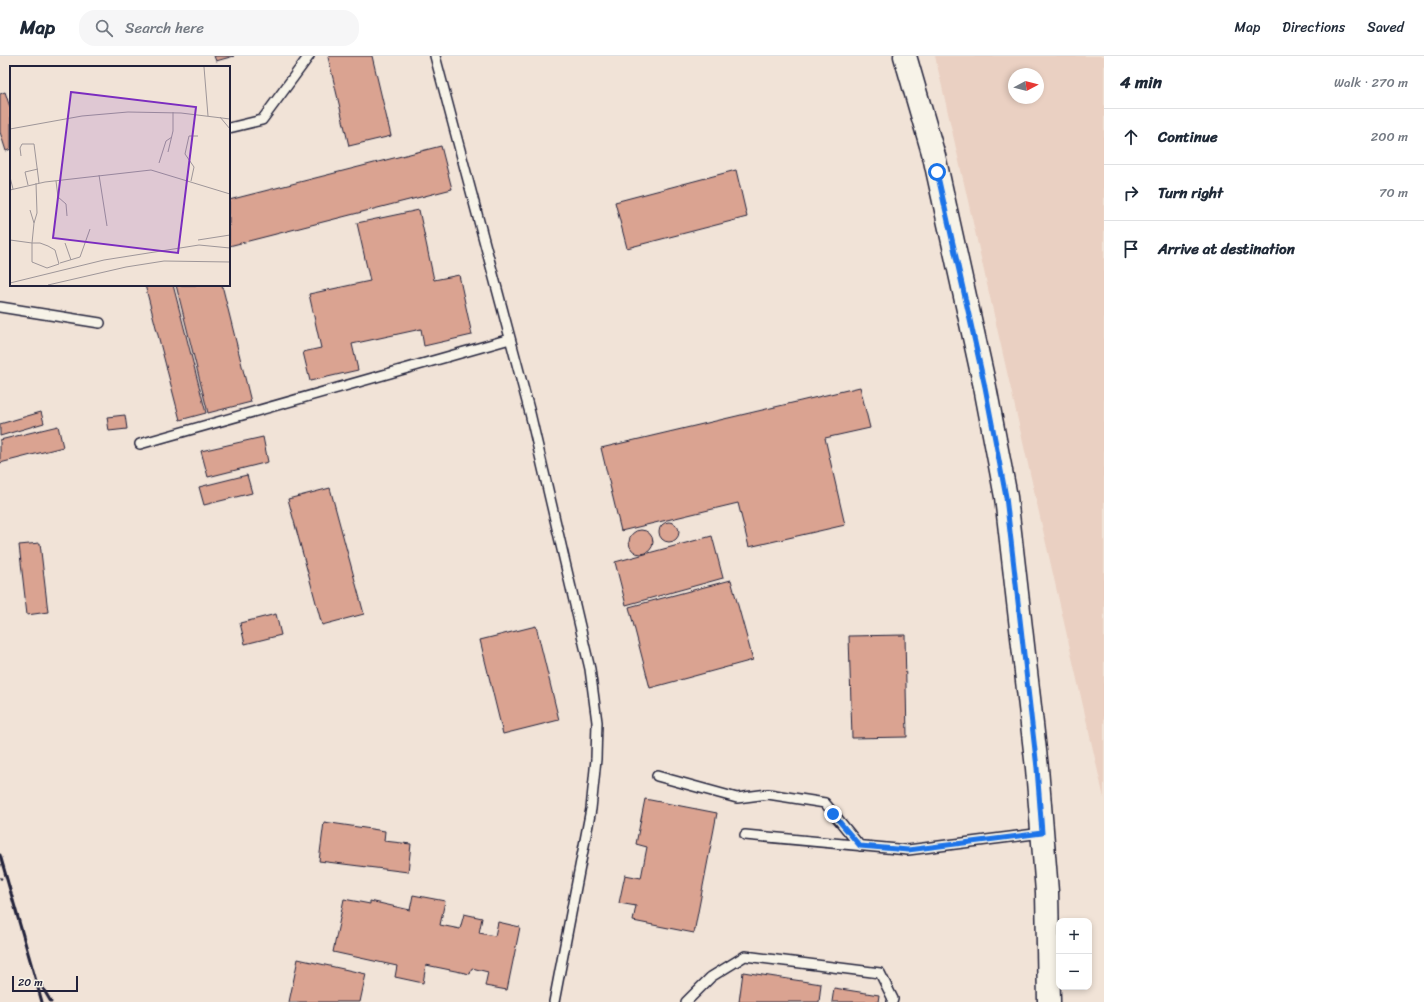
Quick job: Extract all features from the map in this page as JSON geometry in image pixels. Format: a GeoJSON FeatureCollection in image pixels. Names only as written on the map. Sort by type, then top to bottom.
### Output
{"type":"FeatureCollection","features":[{"type":"Feature","properties":{"kind":"main road"},"geometry":{"type":"LineString","coordinates":[[905,56],[934,156],[985,387],[1006,497],[1037,768],[1047,892],[1049,1002]]}},
{"type":"Feature","properties":{"kind":"lane"},"geometry":{"type":"LineString","coordinates":[[230,128],[262,120],[309,56]]}},
{"type":"Feature","properties":{"kind":"lane"},"geometry":{"type":"LineString","coordinates":[[435,56],[530,413],[570,578],[590,669],[597,722],[592,809],[554,1002]]}},
{"type":"Feature","properties":{"kind":"lane"},"geometry":{"type":"LineString","coordinates":[[0,307],[100,323]]}},
{"type":"Feature","properties":{"kind":"lane"},"geometry":{"type":"LineString","coordinates":[[140,444],[510,339]]}},
{"type":"Feature","properties":{"kind":"lane"},"geometry":{"type":"LineString","coordinates":[[657,776],[737,798],[768,794],[825,803],[860,846]]}},
{"type":"Feature","properties":{"kind":"lane"},"geometry":{"type":"LineString","coordinates":[[745,835],[908,850],[1042,833]]}},
{"type":"Feature","properties":{"kind":"lane"},"geometry":{"type":"LineString","coordinates":[[686,1002],[711,977],[745,956],[880,973],[893,999],[892,1002]]}},
{"type":"Feature","properties":{"kind":"shaded area"},"geometry":{"type":"Polygon","coordinates":[[[935,56],[1104,56],[1104,798],[935,56]]]}},
{"type":"Feature","properties":{"kind":"building"},"geometry":{"type":"Polygon","coordinates":[[[214,56],[234,56],[216,61],[214,56]]]}},
{"type":"Feature","properties":{"kind":"building"},"geometry":{"type":"Polygon","coordinates":[[[372,56],[391,136],[349,146],[328,57],[372,56]]]}},
{"type":"Feature","properties":{"kind":"building"},"geometry":{"type":"Polygon","coordinates":[[[5,92],[10,107],[10,149],[6,151],[0,132],[0,94],[5,92]]]}},
{"type":"Feature","properties":{"kind":"building"},"geometry":{"type":"Polygon","coordinates":[[[441,146],[452,189],[230,246],[230,200],[441,146]]]}},
{"type":"Feature","properties":{"kind":"building"},"geometry":{"type":"Polygon","coordinates":[[[736,170],[747,217],[627,248],[615,202],[736,170]]]}},
{"type":"Feature","properties":{"kind":"building"},"geometry":{"type":"Polygon","coordinates":[[[419,210],[434,280],[459,275],[472,335],[424,346],[421,329],[352,344],[358,370],[310,381],[303,352],[321,348],[309,294],[370,281],[357,223],[419,210]]]}},
{"type":"Feature","properties":{"kind":"building"},"geometry":{"type":"Polygon","coordinates":[[[145,286],[173,286],[206,413],[180,420],[145,286]]]}},
{"type":"Feature","properties":{"kind":"building"},"geometry":{"type":"Polygon","coordinates":[[[176,286],[222,286],[251,402],[208,413],[176,286]]]}},
{"type":"Feature","properties":{"kind":"building"},"geometry":{"type":"Polygon","coordinates":[[[860,387],[870,428],[825,438],[845,525],[749,547],[738,503],[621,531],[601,448],[860,387]]]}},
{"type":"Feature","properties":{"kind":"building"},"geometry":{"type":"Polygon","coordinates":[[[41,412],[44,423],[0,436],[0,424],[41,412]]]}},
{"type":"Feature","properties":{"kind":"building"},"geometry":{"type":"Polygon","coordinates":[[[125,415],[127,429],[109,431],[107,417],[125,415]]]}},
{"type":"Feature","properties":{"kind":"building"},"geometry":{"type":"Polygon","coordinates":[[[58,426],[63,447],[0,463],[0,440],[58,426]]]}},
{"type":"Feature","properties":{"kind":"building"},"geometry":{"type":"Polygon","coordinates":[[[263,437],[268,462],[208,477],[201,451],[263,437]]]}},
{"type":"Feature","properties":{"kind":"building"},"geometry":{"type":"Polygon","coordinates":[[[247,475],[252,493],[204,505],[199,487],[247,475]]]}},
{"type":"Feature","properties":{"kind":"building"},"geometry":{"type":"Polygon","coordinates":[[[330,488],[364,614],[322,625],[288,499],[330,488]]]}},
{"type":"Feature","properties":{"kind":"building"},"geometry":{"type":"Polygon","coordinates":[[[669,522],[676,525],[679,532],[676,539],[669,542],[662,539],[659,532],[662,525],[669,522]]]}},
{"type":"Feature","properties":{"kind":"building"},"geometry":{"type":"Polygon","coordinates":[[[641,530],[650,533],[653,542],[650,551],[641,554],[632,551],[629,542],[632,533],[641,530]]]}},
{"type":"Feature","properties":{"kind":"building"},"geometry":{"type":"Polygon","coordinates":[[[712,536],[723,578],[626,605],[615,562],[712,536]]]}},
{"type":"Feature","properties":{"kind":"building"},"geometry":{"type":"Polygon","coordinates":[[[40,543],[48,612],[27,615],[19,545],[40,543]]]}},
{"type":"Feature","properties":{"kind":"building"},"geometry":{"type":"Polygon","coordinates":[[[731,580],[753,660],[650,688],[629,607],[731,580]]]}},
{"type":"Feature","properties":{"kind":"building"},"geometry":{"type":"Polygon","coordinates":[[[276,614],[281,635],[245,644],[240,623],[276,614]]]}},
{"type":"Feature","properties":{"kind":"building"},"geometry":{"type":"Polygon","coordinates":[[[536,626],[559,720],[503,734],[480,640],[536,626]]]}},
{"type":"Feature","properties":{"kind":"building"},"geometry":{"type":"Polygon","coordinates":[[[905,635],[907,737],[852,738],[849,636],[905,635]]]}},
{"type":"Feature","properties":{"kind":"building"},"geometry":{"type":"Polygon","coordinates":[[[645,799],[717,813],[694,933],[633,921],[636,906],[619,903],[625,875],[641,878],[647,847],[636,844],[645,799]]]}},
{"type":"Feature","properties":{"kind":"building"},"geometry":{"type":"Polygon","coordinates":[[[324,822],[385,831],[384,841],[411,844],[408,872],[319,861],[324,822]]]}},
{"type":"Feature","properties":{"kind":"building"},"geometry":{"type":"Polygon","coordinates":[[[413,895],[445,901],[440,925],[460,929],[464,914],[482,918],[479,933],[495,936],[498,922],[520,927],[507,990],[485,986],[488,972],[472,968],[470,974],[426,965],[423,983],[395,977],[397,966],[333,952],[344,899],[370,904],[370,901],[410,910],[413,895]]]}},
{"type":"Feature","properties":{"kind":"building"},"geometry":{"type":"Polygon","coordinates":[[[298,959],[366,974],[360,1002],[289,1002],[298,959]]]}},
{"type":"Feature","properties":{"kind":"building"},"geometry":{"type":"Polygon","coordinates":[[[743,972],[821,984],[819,1002],[739,1002],[743,972]]]}},
{"type":"Feature","properties":{"kind":"building"},"geometry":{"type":"Polygon","coordinates":[[[834,988],[879,995],[878,1002],[832,1002],[834,988]]]}},
{"type":"Feature","properties":{"kind":"railway"},"geometry":{"type":"LineString","coordinates":[[0,855],[42,1002]]}},
{"type":"Feature","properties":{"kind":"railway"},"geometry":{"type":"LineString","coordinates":[[41,985],[51,1002]]}},
{"type":"Feature","properties":{"kind":"route"},"geometry":{"type":"LineString","coordinates":[[833,814],[860,846],[908,850],[1042,833],[1037,768],[1006,497],[985,387],[937,172]]}}]}
